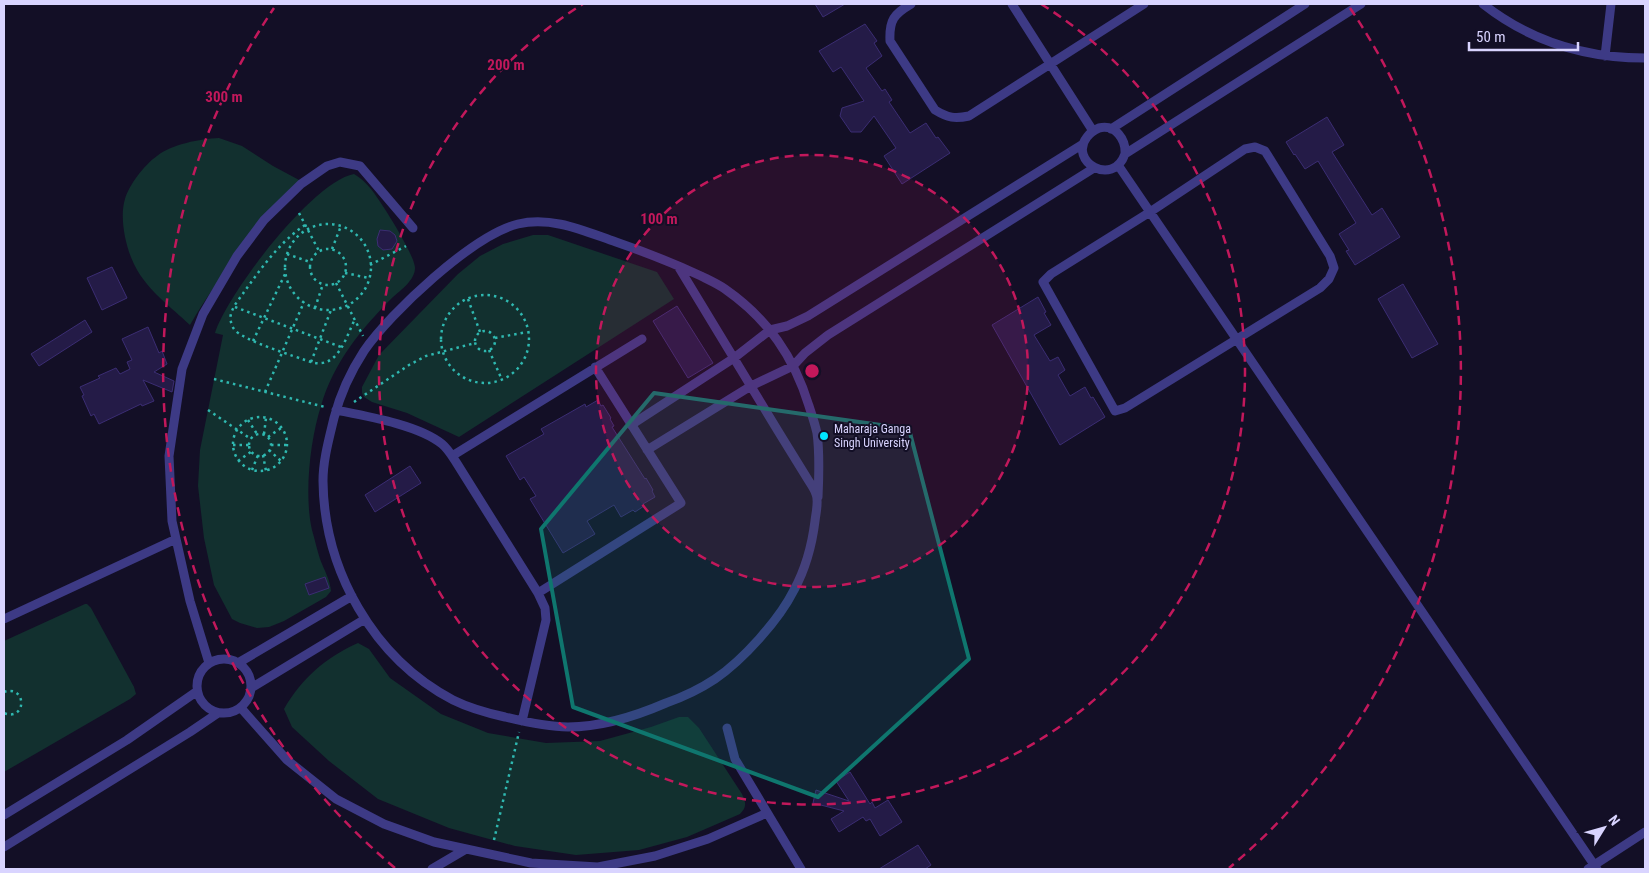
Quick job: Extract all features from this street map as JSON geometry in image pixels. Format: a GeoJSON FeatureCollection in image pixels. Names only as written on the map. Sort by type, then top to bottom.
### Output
{"type":"FeatureCollection","features":[{"type":"Feature","properties":{"kind":"lane"},"geometry":{"type":"LineString","coordinates":[[911,4],[893,18],[890,41],[935,110],[946,117],[957,119],[970,116],[1144,4]]}},
{"type":"Feature","properties":{"kind":"lane"},"geometry":{"type":"LineString","coordinates":[[1012,4],[1093,131]]}},
{"type":"Feature","properties":{"kind":"lane"},"geometry":{"type":"LineString","coordinates":[[1110,129],[1305,4]]}},
{"type":"Feature","properties":{"kind":"lane"},"geometry":{"type":"LineString","coordinates":[[1125,154],[1124,142],[1116,132],[1110,129],[1105,128],[1093,131],[1087,136],[1083,144],[1086,161],[1094,168],[1104,171],[1110,170],[1118,165],[1125,154],[1361,4]]}},
{"type":"Feature","properties":{"kind":"lane"},"geometry":{"type":"LineString","coordinates":[[1483,4],[1513,24],[1555,44],[1605,56],[1645,58]]}},
{"type":"Feature","properties":{"kind":"lane"},"geometry":{"type":"LineString","coordinates":[[1605,56],[1611,4]]}},
{"type":"Feature","properties":{"kind":"lane"},"geometry":{"type":"LineString","coordinates":[[631,425],[734,358],[770,330],[787,326],[808,316],[1083,144]]}},
{"type":"Feature","properties":{"kind":"lane"},"geometry":{"type":"LineString","coordinates":[[1255,147],[1265,150],[1330,256],[1334,268],[1329,279],[1320,288],[1126,408],[1115,411],[1042,282],[1051,274],[1150,212],[1245,149],[1255,147]]}},
{"type":"Feature","properties":{"kind":"lane"},"geometry":{"type":"LineString","coordinates":[[209,663],[190,600],[172,521],[169,456],[182,369],[203,314],[237,256],[264,220],[301,184],[327,166],[340,162],[360,166],[413,228]]}},
{"type":"Feature","properties":{"kind":"lane"},"geometry":{"type":"LineString","coordinates":[[1118,165],[1593,868],[1645,832]]}},
{"type":"Feature","properties":{"kind":"lane"},"geometry":{"type":"LineString","coordinates":[[647,450],[751,386],[793,366],[805,353],[828,335],[1094,168]]}},
{"type":"Feature","properties":{"kind":"lane"},"geometry":{"type":"LineString","coordinates":[[544,221],[564,224],[645,252],[678,266],[724,288],[750,310],[770,330],[784,349],[802,383],[816,429],[819,467],[818,497],[810,552],[802,577],[789,600],[741,658],[718,677],[697,690],[650,710],[606,722],[568,727],[522,721],[485,713],[456,702],[429,686],[403,665],[382,641],[365,619],[352,596],[333,552],[326,516],[323,479],[327,448],[350,376],[368,346],[391,320],[435,277],[473,247],[500,231],[518,224],[544,221]]}},
{"type":"Feature","properties":{"kind":"lane"},"geometry":{"type":"LineString","coordinates":[[678,266],[818,497]]}},
{"type":"Feature","properties":{"kind":"lane"},"geometry":{"type":"LineString","coordinates":[[452,456],[642,338]]}},
{"type":"Feature","properties":{"kind":"lane"},"geometry":{"type":"LineString","coordinates":[[538,593],[681,503],[595,367]]}},
{"type":"Feature","properties":{"kind":"lane"},"geometry":{"type":"LineString","coordinates":[[339,410],[417,431],[442,444],[452,456],[538,593],[545,608],[546,620],[522,721]]}},
{"type":"Feature","properties":{"kind":"lane"},"geometry":{"type":"LineString","coordinates":[[4,619],[176,539]]}},
{"type":"Feature","properties":{"kind":"lane"},"geometry":{"type":"LineString","coordinates":[[238,662],[352,596]]}},
{"type":"Feature","properties":{"kind":"lane"},"geometry":{"type":"LineString","coordinates":[[251,688],[365,619]]}},
{"type":"Feature","properties":{"kind":"lane"},"geometry":{"type":"LineString","coordinates":[[225,658],[238,662],[247,672],[251,688],[248,699],[241,708],[230,713],[218,713],[208,709],[200,700],[196,692],[198,677],[209,663],[225,658]]}},
{"type":"Feature","properties":{"kind":"lane"},"geometry":{"type":"LineString","coordinates":[[4,815],[127,740],[196,692]]}},
{"type":"Feature","properties":{"kind":"lane"},"geometry":{"type":"LineString","coordinates":[[241,708],[287,760],[336,798],[384,824],[434,842],[466,849],[541,863],[598,867],[632,865],[708,839],[767,813]]}},
{"type":"Feature","properties":{"kind":"lane"},"geometry":{"type":"LineString","coordinates":[[4,847],[218,713]]}},
{"type":"Feature","properties":{"kind":"lane"},"geometry":{"type":"LineString","coordinates":[[727,728],[735,759],[801,869]]}},
{"type":"Feature","properties":{"kind":"lane"},"geometry":{"type":"LineString","coordinates":[[432,869],[466,849]]}},
{"type":"Feature","properties":{"kind":"path"},"geometry":{"type":"LineString","coordinates":[[299,213],[319,251]]}},
{"type":"Feature","properties":{"kind":"path"},"geometry":{"type":"LineString","coordinates":[[325,224],[341,226],[353,232],[363,242],[369,256],[369,278],[359,297],[348,306],[330,310],[315,308],[304,302],[293,292],[287,281],[287,254],[298,235],[308,229],[325,224]]}},
{"type":"Feature","properties":{"kind":"path"},"geometry":{"type":"LineString","coordinates":[[305,225],[276,249],[231,312],[234,329],[238,334],[254,341],[320,364],[334,358],[354,319]]}},
{"type":"Feature","properties":{"kind":"path"},"geometry":{"type":"LineString","coordinates":[[332,250],[341,226]]}},
{"type":"Feature","properties":{"kind":"path"},"geometry":{"type":"LineString","coordinates":[[370,265],[406,246]]}},
{"type":"Feature","properties":{"kind":"path"},"geometry":{"type":"LineString","coordinates":[[324,249],[332,250],[340,254],[344,259],[346,264],[345,273],[336,283],[323,284],[313,278],[310,272],[310,262],[319,251],[324,249]]}},
{"type":"Feature","properties":{"kind":"path"},"geometry":{"type":"LineString","coordinates":[[287,254],[310,262]]}},
{"type":"Feature","properties":{"kind":"path"},"geometry":{"type":"LineString","coordinates":[[254,341],[286,272]]}},
{"type":"Feature","properties":{"kind":"path"},"geometry":{"type":"LineString","coordinates":[[345,273],[369,278]]}},
{"type":"Feature","properties":{"kind":"path"},"geometry":{"type":"LineString","coordinates":[[336,283],[368,346]]}},
{"type":"Feature","properties":{"kind":"path"},"geometry":{"type":"LineString","coordinates":[[315,308],[323,284]]}},
{"type":"Feature","properties":{"kind":"path"},"geometry":{"type":"LineString","coordinates":[[478,296],[492,296],[506,301],[518,310],[526,323],[527,332],[529,337],[527,352],[521,364],[511,375],[502,380],[484,384],[470,381],[458,374],[448,364],[442,350],[440,336],[444,322],[452,309],[468,299],[478,296]]}},
{"type":"Feature","properties":{"kind":"path"},"geometry":{"type":"LineString","coordinates":[[468,299],[480,332]]}},
{"type":"Feature","properties":{"kind":"path"},"geometry":{"type":"LineString","coordinates":[[265,392],[304,302]]}},
{"type":"Feature","properties":{"kind":"path"},"geometry":{"type":"LineString","coordinates":[[235,307],[341,347]]}},
{"type":"Feature","properties":{"kind":"path"},"geometry":{"type":"LineString","coordinates":[[311,362],[330,310]]}},
{"type":"Feature","properties":{"kind":"path"},"geometry":{"type":"LineString","coordinates":[[490,331],[495,338],[494,346],[489,350],[482,350],[475,343],[476,336],[480,332],[490,331]]}},
{"type":"Feature","properties":{"kind":"path"},"geometry":{"type":"LineString","coordinates":[[495,338],[527,332]]}},
{"type":"Feature","properties":{"kind":"path"},"geometry":{"type":"LineString","coordinates":[[214,379],[339,410],[426,356],[442,350],[475,343]]}},
{"type":"Feature","properties":{"kind":"path"},"geometry":{"type":"LineString","coordinates":[[489,350],[502,380]]}},
{"type":"Feature","properties":{"kind":"path"},"geometry":{"type":"LineString","coordinates":[[208,410],[251,439]]}},
{"type":"Feature","properties":{"kind":"path"},"geometry":{"type":"LineString","coordinates":[[257,417],[273,420],[284,432],[287,445],[281,461],[275,467],[266,471],[252,470],[243,466],[238,461],[232,445],[237,429],[242,423],[257,417]]}},
{"type":"Feature","properties":{"kind":"path"},"geometry":{"type":"LineString","coordinates":[[264,434],[266,418]]}},
{"type":"Feature","properties":{"kind":"path"},"geometry":{"type":"LineString","coordinates":[[248,420],[257,434]]}},
{"type":"Feature","properties":{"kind":"path"},"geometry":{"type":"LineString","coordinates":[[268,437],[281,428]]}},
{"type":"Feature","properties":{"kind":"path"},"geometry":{"type":"LineString","coordinates":[[257,434],[264,434],[268,437],[271,445],[269,450],[263,455],[258,455],[252,451],[251,439],[257,434]]}},
{"type":"Feature","properties":{"kind":"path"},"geometry":{"type":"LineString","coordinates":[[232,445],[250,445]]}},
{"type":"Feature","properties":{"kind":"path"},"geometry":{"type":"LineString","coordinates":[[271,445],[287,445]]}},
{"type":"Feature","properties":{"kind":"path"},"geometry":{"type":"LineString","coordinates":[[269,450],[281,461]]}},
{"type":"Feature","properties":{"kind":"path"},"geometry":{"type":"LineString","coordinates":[[238,461],[252,451]]}},
{"type":"Feature","properties":{"kind":"path"},"geometry":{"type":"LineString","coordinates":[[252,470],[258,455]]}},
{"type":"Feature","properties":{"kind":"path"},"geometry":{"type":"LineString","coordinates":[[263,455],[266,471]]}},
{"type":"Feature","properties":{"kind":"path"},"geometry":{"type":"LineString","coordinates":[[4,692],[16,693],[22,703],[16,713],[4,714]]}},
{"type":"Feature","properties":{"kind":"path"},"geometry":{"type":"LineString","coordinates":[[494,840],[522,721]]}},
{"type":"Feature","properties":{"kind":"highlighted area"},"geometry":{"type":"Polygon","coordinates":[[[654,393],[909,429],[969,659],[818,797],[573,707],[541,529],[654,393]]]}},
{"type":"Feature","properties":{"kind":"green space"},"geometry":{"type":"Polygon","coordinates":[[[219,138],[242,146],[301,181],[228,268],[190,325],[167,305],[140,275],[129,251],[124,233],[123,207],[127,193],[134,181],[143,169],[157,156],[170,148],[186,143],[219,138]]]}},
{"type":"Feature","properties":{"kind":"green space"},"geometry":{"type":"Polygon","coordinates":[[[354,174],[371,189],[389,215],[409,252],[415,268],[413,277],[381,309],[350,347],[326,390],[317,420],[309,468],[308,501],[312,530],[331,591],[326,597],[284,621],[269,627],[257,628],[232,619],[214,585],[204,538],[198,486],[200,450],[223,335],[215,333],[223,315],[253,267],[295,217],[317,196],[337,181],[354,174]]]}},
{"type":"Feature","properties":{"kind":"green space"},"geometry":{"type":"Polygon","coordinates":[[[533,235],[548,235],[657,272],[674,299],[459,437],[407,413],[372,402],[364,397],[362,387],[379,355],[458,274],[480,256],[503,244],[533,235]]]}},
{"type":"Feature","properties":{"kind":"green space"},"geometry":{"type":"Polygon","coordinates":[[[85,604],[91,608],[136,694],[4,772],[4,641],[85,604]]]}},
{"type":"Feature","properties":{"kind":"green space"},"geometry":{"type":"Polygon","coordinates":[[[358,643],[369,649],[390,678],[441,714],[488,733],[546,743],[600,741],[679,717],[688,717],[699,728],[742,794],[745,807],[740,814],[687,837],[639,850],[576,855],[515,846],[449,828],[378,799],[329,761],[292,727],[284,709],[315,670],[335,655],[358,643]]]}},
{"type":"Feature","properties":{"kind":"building"},"geometry":{"type":"Polygon","coordinates":[[[815,4],[845,4],[823,17],[815,4]]]}},
{"type":"Feature","properties":{"kind":"building"},"geometry":{"type":"Polygon","coordinates":[[[865,24],[877,41],[874,43],[882,56],[866,68],[882,91],[885,89],[892,100],[889,102],[910,133],[926,123],[936,138],[938,137],[950,153],[902,184],[884,156],[896,148],[874,116],[861,132],[851,132],[840,116],[842,108],[864,101],[841,67],[833,72],[819,51],[865,24]]]}},
{"type":"Feature","properties":{"kind":"building"},"geometry":{"type":"Polygon","coordinates":[[[1327,117],[1344,145],[1332,152],[1372,215],[1382,208],[1400,237],[1355,265],[1346,251],[1349,250],[1339,234],[1356,223],[1318,161],[1305,169],[1286,142],[1327,117]]]}},
{"type":"Feature","properties":{"kind":"building"},"geometry":{"type":"Polygon","coordinates":[[[380,230],[390,231],[395,235],[397,241],[392,249],[383,250],[378,246],[377,239],[380,230]]]}},
{"type":"Feature","properties":{"kind":"building"},"geometry":{"type":"Polygon","coordinates":[[[112,267],[127,298],[102,310],[87,278],[112,267]]]}},
{"type":"Feature","properties":{"kind":"building"},"geometry":{"type":"Polygon","coordinates":[[[1403,284],[1438,344],[1412,358],[1378,299],[1403,284]]]}},
{"type":"Feature","properties":{"kind":"building"},"geometry":{"type":"Polygon","coordinates":[[[1038,297],[1051,325],[1034,335],[1050,361],[1058,357],[1065,370],[1058,375],[1070,396],[1085,387],[1105,417],[1060,445],[992,325],[1038,297]]]}},
{"type":"Feature","properties":{"kind":"building"},"geometry":{"type":"Polygon","coordinates":[[[677,306],[713,363],[688,378],[653,321],[677,306]]]}},
{"type":"Feature","properties":{"kind":"building"},"geometry":{"type":"Polygon","coordinates":[[[85,320],[92,332],[39,366],[31,354],[85,320]]]}},
{"type":"Feature","properties":{"kind":"building"},"geometry":{"type":"Polygon","coordinates":[[[148,327],[159,353],[162,351],[167,364],[154,372],[174,381],[172,392],[143,380],[154,401],[142,406],[141,404],[99,424],[94,414],[91,416],[80,387],[116,368],[120,374],[130,369],[127,362],[132,360],[122,339],[148,327]]]}},
{"type":"Feature","properties":{"kind":"building"},"geometry":{"type":"Polygon","coordinates":[[[598,400],[611,418],[614,426],[612,427],[646,478],[655,497],[643,504],[644,506],[635,512],[633,510],[621,517],[614,505],[587,521],[595,534],[563,553],[530,499],[536,496],[524,477],[520,480],[506,456],[544,434],[541,429],[585,404],[586,407],[598,400]]]}},
{"type":"Feature","properties":{"kind":"building"},"geometry":{"type":"Polygon","coordinates":[[[410,466],[421,483],[375,512],[365,495],[410,466]]]}},
{"type":"Feature","properties":{"kind":"building"},"geometry":{"type":"Polygon","coordinates":[[[325,577],[329,588],[309,595],[305,584],[325,577]]]}},
{"type":"Feature","properties":{"kind":"building"},"geometry":{"type":"Polygon","coordinates":[[[850,772],[870,804],[872,802],[875,808],[888,800],[902,822],[880,836],[870,819],[866,821],[863,817],[839,832],[831,819],[844,811],[813,803],[816,790],[849,801],[836,781],[850,772]]]}},
{"type":"Feature","properties":{"kind":"building"},"geometry":{"type":"Polygon","coordinates":[[[918,845],[931,865],[925,869],[879,869],[918,845]]]}},
{"type":"Feature","properties":{"kind":"place","name":"Maharaja Ganga Singh University"},"geometry":{"type":"Point","coordinates":[824,436]}}]}
